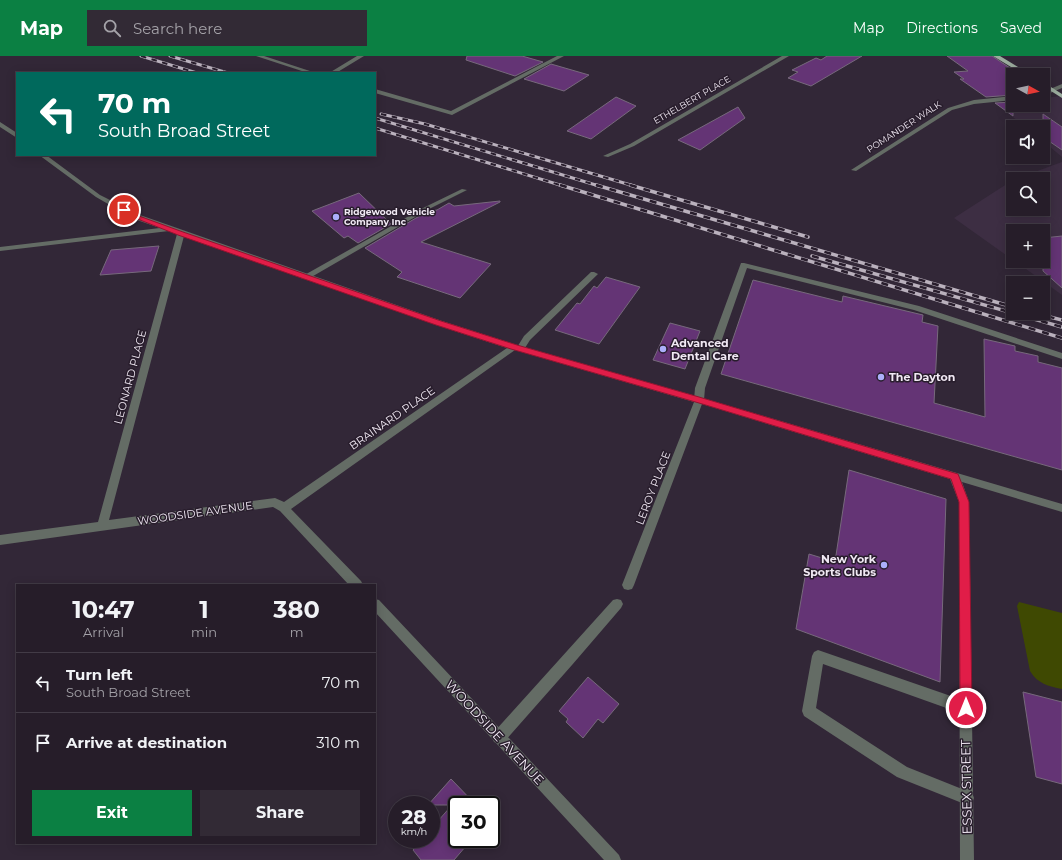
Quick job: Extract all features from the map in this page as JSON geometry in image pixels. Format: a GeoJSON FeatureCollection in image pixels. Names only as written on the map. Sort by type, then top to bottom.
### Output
{"type":"FeatureCollection","features":[{"type":"Feature","properties":{"kind":"main road"},"geometry":{"type":"LineString","coordinates":[[996,56],[1016,68]]}},
{"type":"Feature","properties":{"kind":"main road"},"geometry":{"type":"LineString","coordinates":[[1050,89],[1062,96]]}},
{"type":"Feature","properties":{"kind":"street"},"geometry":{"type":"LineString","coordinates":[[259,56],[310,72]]}},
{"type":"Feature","properties":{"kind":"street"},"geometry":{"type":"LineString","coordinates":[[334,72],[361,56]]}},
{"type":"Feature","properties":{"kind":"street"},"geometry":{"type":"LineString","coordinates":[[376,91],[452,113],[560,56]]}},
{"type":"Feature","properties":{"kind":"street","name":"ETHELBERT PLACE"},"geometry":{"type":"LineString","coordinates":[[606,156],[632,144],[786,56]]}},
{"type":"Feature","properties":{"kind":"street"},"geometry":{"type":"LineString","coordinates":[[1050,92],[1062,86]]}},
{"type":"Feature","properties":{"kind":"street","name":"POMANDER WALK"},"geometry":{"type":"LineString","coordinates":[[854,170],[950,109],[974,102],[1006,99]]}},
{"type":"Feature","properties":{"kind":"street"},"geometry":{"type":"LineString","coordinates":[[0,124],[16,135]]}},
{"type":"Feature","properties":{"kind":"street"},"geometry":{"type":"LineString","coordinates":[[43,156],[98,196],[137,217],[305,277],[517,348],[699,400],[1062,508]]}},
{"type":"Feature","properties":{"kind":"street"},"geometry":{"type":"LineString","coordinates":[[305,277],[427,208],[464,190]]}},
{"type":"Feature","properties":{"kind":"street"},"geometry":{"type":"LineString","coordinates":[[0,249],[168,229]]}},
{"type":"Feature","properties":{"kind":"street","name":"LEONARD PLACE"},"geometry":{"type":"LineString","coordinates":[[102,526],[181,233]]}},
{"type":"Feature","properties":{"kind":"street","name":"LEROY PLACE"},"geometry":{"type":"LineString","coordinates":[[628,585],[699,400],[700,388],[744,265],[916,308],[1062,356]]}},
{"type":"Feature","properties":{"kind":"street","name":"BRAINARD PLACE"},"geometry":{"type":"LineString","coordinates":[[284,508],[517,348],[594,274]]}},
{"type":"Feature","properties":{"kind":"street","name":"ESSEX STREET"},"geometry":{"type":"LineString","coordinates":[[954,476],[964,502],[967,860]]}},
{"type":"Feature","properties":{"kind":"street","name":"WOODSIDE AVENUE"},"geometry":{"type":"LineString","coordinates":[[0,540],[275,502],[284,508]]}},
{"type":"Feature","properties":{"kind":"street"},"geometry":{"type":"LineString","coordinates":[[284,508],[356,584]]}},
{"type":"Feature","properties":{"kind":"street"},"geometry":{"type":"LineString","coordinates":[[499,737],[617,604]]}},
{"type":"Feature","properties":{"kind":"street","name":"WOODSIDE AVENUE"},"geometry":{"type":"LineString","coordinates":[[376,605],[614,860]]}},
{"type":"Feature","properties":{"kind":"street"},"geometry":{"type":"LineString","coordinates":[[966,708],[818,656],[809,711],[902,772],[967,798]]}},
{"type":"Feature","properties":{"kind":"shaded area"},"geometry":{"type":"Polygon","coordinates":[[[1062,96],[1062,157],[1050,147],[1050,120],[1017,120],[1007,112],[1050,112],[1050,97],[1062,96]]]}},
{"type":"Feature","properties":{"kind":"shaded area"},"geometry":{"type":"Polygon","coordinates":[[[1006,102],[1006,111],[996,103],[1006,102]]]}},
{"type":"Feature","properties":{"kind":"shaded area"},"geometry":{"type":"Polygon","coordinates":[[[1062,162],[1062,295],[1050,286],[1050,276],[1036,276],[1025,268],[1050,268],[1050,224],[1006,224],[1006,255],[954,218],[1006,185],[1006,216],[1050,216],[1050,172],[1034,172],[1062,162]]]}},
{"type":"Feature","properties":{"kind":"green space"},"geometry":{"type":"Polygon","coordinates":[[[1019,602],[1062,613],[1062,689],[1040,682],[1030,671],[1017,606],[1019,602]]]}},
{"type":"Feature","properties":{"kind":"building"},"geometry":{"type":"Polygon","coordinates":[[[467,56],[522,56],[543,62],[515,76],[466,60],[467,56]]]}},
{"type":"Feature","properties":{"kind":"building"},"geometry":{"type":"Polygon","coordinates":[[[827,56],[862,56],[811,86],[788,78],[798,72],[792,70],[816,58],[821,60],[827,56]]]}},
{"type":"Feature","properties":{"kind":"building"},"geometry":{"type":"Polygon","coordinates":[[[947,56],[992,56],[1010,68],[1006,68],[1006,96],[986,97],[960,79],[964,79],[954,72],[968,71],[947,56]]]}},
{"type":"Feature","properties":{"kind":"building"},"geometry":{"type":"Polygon","coordinates":[[[551,64],[589,75],[564,91],[524,79],[551,64]]]}},
{"type":"Feature","properties":{"kind":"building"},"geometry":{"type":"Polygon","coordinates":[[[616,97],[636,106],[591,139],[567,131],[616,97]]]}},
{"type":"Feature","properties":{"kind":"building"},"geometry":{"type":"Polygon","coordinates":[[[1006,102],[1006,111],[995,103],[1006,102]]]}},
{"type":"Feature","properties":{"kind":"building"},"geometry":{"type":"Polygon","coordinates":[[[738,107],[745,118],[700,150],[678,140],[738,107]]]}},
{"type":"Feature","properties":{"kind":"building"},"geometry":{"type":"Polygon","coordinates":[[[1007,112],[1013,112],[1013,116],[1007,112]]]}},
{"type":"Feature","properties":{"kind":"building"},"geometry":{"type":"Polygon","coordinates":[[[1043,114],[1062,127],[1062,150],[1050,142],[1050,120],[1043,120],[1043,114]]]}},
{"type":"Feature","properties":{"kind":"building","name":"Ridgewood Vehicle Company Inc"},"geometry":{"type":"Polygon","coordinates":[[[359,193],[391,224],[358,243],[348,236],[344,238],[312,211],[359,193]]]}},
{"type":"Feature","properties":{"kind":"building"},"geometry":{"type":"Polygon","coordinates":[[[500,201],[421,242],[491,264],[460,298],[397,277],[402,272],[365,248],[416,218],[430,211],[437,210],[449,203],[454,206],[500,201]]]}},
{"type":"Feature","properties":{"kind":"building"},"geometry":{"type":"Polygon","coordinates":[[[1062,236],[1062,288],[1043,271],[1043,268],[1050,268],[1050,237],[1062,236]]]}},
{"type":"Feature","properties":{"kind":"building"},"geometry":{"type":"Polygon","coordinates":[[[159,246],[151,271],[100,275],[111,250],[159,246]]]}},
{"type":"Feature","properties":{"kind":"building"},"geometry":{"type":"Polygon","coordinates":[[[606,277],[640,287],[599,344],[555,330],[577,303],[580,304],[594,286],[597,288],[606,277]]]}},
{"type":"Feature","properties":{"kind":"building","name":"The Dayton"},"geometry":{"type":"Polygon","coordinates":[[[753,280],[842,302],[843,296],[923,315],[922,322],[938,326],[934,403],[985,417],[984,339],[1015,346],[1015,351],[1038,356],[1038,362],[1062,368],[1062,470],[721,374],[753,280]]]}},
{"type":"Feature","properties":{"kind":"building","name":"Advanced Dental Care"},"geometry":{"type":"Polygon","coordinates":[[[670,323],[700,331],[685,369],[653,360],[670,323]]]}},
{"type":"Feature","properties":{"kind":"building"},"geometry":{"type":"Polygon","coordinates":[[[849,470],[946,499],[940,682],[796,629],[809,554],[835,562],[849,470]]]}},
{"type":"Feature","properties":{"kind":"building"},"geometry":{"type":"Polygon","coordinates":[[[588,677],[619,704],[603,723],[598,719],[583,738],[566,722],[568,719],[559,711],[588,677]]]}},
{"type":"Feature","properties":{"kind":"building"},"geometry":{"type":"Polygon","coordinates":[[[1023,692],[1062,702],[1062,784],[1036,777],[1023,692]]]}},
{"type":"Feature","properties":{"kind":"building"},"geometry":{"type":"Polygon","coordinates":[[[451,779],[467,796],[448,796],[448,805],[440,805],[440,796],[436,796],[451,779]]]}},
{"type":"Feature","properties":{"kind":"building"},"geometry":{"type":"Polygon","coordinates":[[[448,810],[448,848],[464,848],[454,860],[421,860],[413,850],[415,848],[440,848],[440,819],[448,810]]]}},
{"type":"Feature","properties":{"kind":"railway"},"geometry":{"type":"LineString","coordinates":[[141,56],[194,72]]}},
{"type":"Feature","properties":{"kind":"railway"},"geometry":{"type":"LineString","coordinates":[[170,56],[225,72]]}},
{"type":"Feature","properties":{"kind":"railway"},"geometry":{"type":"LineString","coordinates":[[381,114],[425,124],[634,186]]}},
{"type":"Feature","properties":{"kind":"railway"},"geometry":{"type":"LineString","coordinates":[[376,118],[599,186]]}},
{"type":"Feature","properties":{"kind":"railway"},"geometry":{"type":"LineString","coordinates":[[376,128],[563,186]]}},
{"type":"Feature","properties":{"kind":"railway"},"geometry":{"type":"LineString","coordinates":[[560,185],[1062,338]]}},
{"type":"Feature","properties":{"kind":"railway"},"geometry":{"type":"LineString","coordinates":[[596,185],[1006,305]]}},
{"type":"Feature","properties":{"kind":"railway"},"geometry":{"type":"LineString","coordinates":[[630,185],[808,237]]}},
{"type":"Feature","properties":{"kind":"railway"},"geometry":{"type":"LineString","coordinates":[[812,256],[1062,327]]}},
{"type":"Feature","properties":{"kind":"railway"},"geometry":{"type":"LineString","coordinates":[[1050,317],[1062,320]]}},
{"type":"Feature","properties":{"kind":"place","name":"Ridgewood Vehicle Company Inc"},"geometry":{"type":"Point","coordinates":[336,217]}},
{"type":"Feature","properties":{"kind":"place","name":"Advanced Dental Care"},"geometry":{"type":"Point","coordinates":[663,349]}},
{"type":"Feature","properties":{"kind":"place","name":"The Dayton"},"geometry":{"type":"Point","coordinates":[881,377]}},
{"type":"Feature","properties":{"kind":"place","name":"New York Sports Clubs"},"geometry":{"type":"Point","coordinates":[884,565]}},
{"type":"Feature","properties":{"kind":"route"},"geometry":{"type":"LineString","coordinates":[[124,210],[137,217],[181,233],[438,323],[514,347],[954,476],[964,502],[966,708]]}}]}
